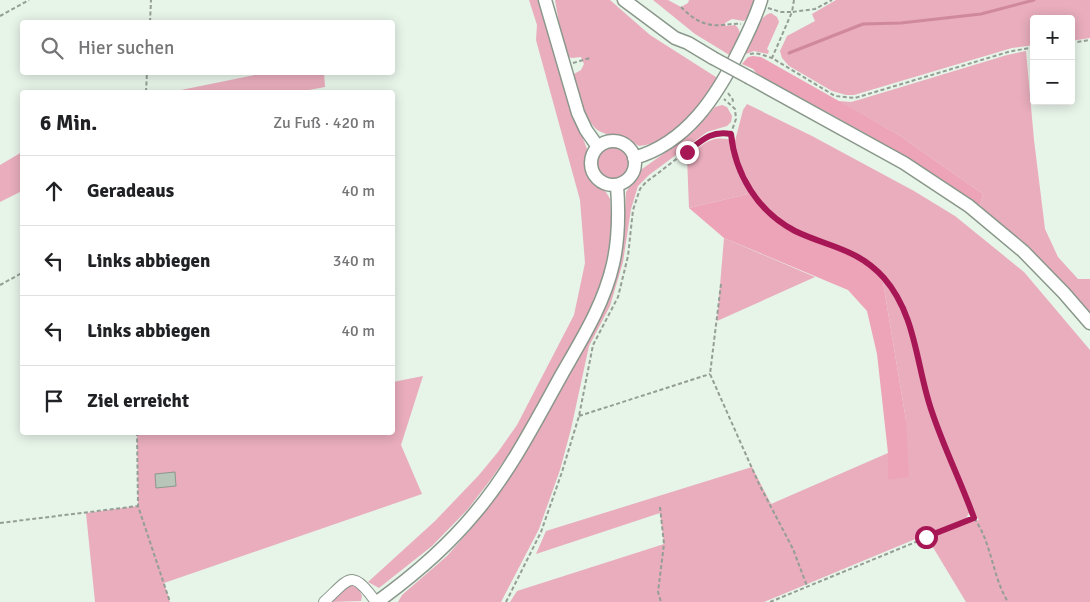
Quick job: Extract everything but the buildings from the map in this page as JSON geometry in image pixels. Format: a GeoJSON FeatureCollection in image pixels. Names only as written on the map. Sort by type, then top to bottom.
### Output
{"type":"FeatureCollection","features":[{"type":"Feature","properties":{"kind":"main road"},"geometry":{"type":"LineString","coordinates":[[624,0],[675,38],[688,43],[904,163],[969,206],[1023,250],[1064,293],[1090,324]]}},
{"type":"Feature","properties":{"kind":"main road"},"geometry":{"type":"LineString","coordinates":[[634,0],[680,34],[688,43]]}},
{"type":"Feature","properties":{"kind":"main road"},"geometry":{"type":"LineString","coordinates":[[547,2],[563,65],[581,121],[598,147]]}},
{"type":"Feature","properties":{"kind":"main road"},"geometry":{"type":"LineString","coordinates":[[634,158],[656,150],[680,134],[705,109],[737,56],[760,3]]}},
{"type":"Feature","properties":{"kind":"main road"},"geometry":{"type":"LineString","coordinates":[[612,141],[622,143],[630,149],[634,158],[634,170],[631,175],[627,180],[617,185],[600,182],[593,173],[590,162],[591,156],[598,147],[612,141]]}},
{"type":"Feature","properties":{"kind":"main road"},"geometry":{"type":"LineString","coordinates":[[376,602],[405,581],[440,550],[476,512],[519,450],[543,410],[593,318],[606,290],[613,267],[618,236],[617,185]]}},
{"type":"Feature","properties":{"kind":"lane"},"geometry":{"type":"LineString","coordinates":[[324,602],[345,582],[352,580],[360,582],[376,602]]}},
{"type":"Feature","properties":{"kind":"path"},"geometry":{"type":"LineString","coordinates":[[0,16],[29,0]]}},
{"type":"Feature","properties":{"kind":"path"},"geometry":{"type":"LineString","coordinates":[[150,20],[151,0]]}},
{"type":"Feature","properties":{"kind":"path"},"geometry":{"type":"LineString","coordinates":[[794,0],[792,12],[772,58],[822,89],[835,96],[844,98],[864,95],[1008,52],[1030,48]]}},
{"type":"Feature","properties":{"kind":"path"},"geometry":{"type":"LineString","coordinates":[[760,3],[781,12],[792,12],[815,10],[832,0]]}},
{"type":"Feature","properties":{"kind":"path"},"geometry":{"type":"LineString","coordinates":[[681,7],[693,18],[702,22],[713,25],[727,24]]}},
{"type":"Feature","properties":{"kind":"path"},"geometry":{"type":"LineString","coordinates":[[1075,42],[1090,40]]}},
{"type":"Feature","properties":{"kind":"path"},"geometry":{"type":"LineString","coordinates":[[563,65],[590,58]]}},
{"type":"Feature","properties":{"kind":"path"},"geometry":{"type":"LineString","coordinates":[[146,90],[147,75]]}},
{"type":"Feature","properties":{"kind":"path"},"geometry":{"type":"LineString","coordinates":[[716,93],[735,109],[736,119],[731,134],[739,171],[752,193],[769,213],[795,231],[838,246],[860,258],[882,276],[894,290],[902,305],[912,333],[932,412],[974,518],[980,527],[995,576],[1008,602]]}},
{"type":"Feature","properties":{"kind":"path"},"geometry":{"type":"LineString","coordinates":[[506,602],[541,532],[562,472],[579,416],[593,346],[618,297],[628,256],[633,210],[640,189],[646,182],[706,136],[723,132],[731,134]]}},
{"type":"Feature","properties":{"kind":"path"},"geometry":{"type":"LineString","coordinates":[[0,285],[20,275]]}},
{"type":"Feature","properties":{"kind":"path"},"geometry":{"type":"LineString","coordinates":[[721,284],[710,374],[760,484],[793,549],[807,586]]}},
{"type":"Feature","properties":{"kind":"path"},"geometry":{"type":"LineString","coordinates":[[579,416],[710,374]]}},
{"type":"Feature","properties":{"kind":"path"},"geometry":{"type":"LineString","coordinates":[[137,435],[138,506],[170,602]]}},
{"type":"Feature","properties":{"kind":"path"},"geometry":{"type":"LineString","coordinates":[[0,523],[138,506]]}},
{"type":"Feature","properties":{"kind":"path"},"geometry":{"type":"LineString","coordinates":[[660,507],[664,544],[658,592],[661,602]]}},
{"type":"Feature","properties":{"kind":"path"},"geometry":{"type":"LineString","coordinates":[[770,602],[974,518]]}},
{"type":"Feature","properties":{"kind":"shaded area"},"geometry":{"type":"Polygon","coordinates":[[[529,0],[538,0],[567,97],[587,149],[585,164],[587,173],[590,179],[606,192],[610,199],[612,232],[603,277],[585,320],[551,382],[514,447],[491,479],[468,509],[432,546],[379,588],[368,582],[435,521],[498,452],[517,425],[574,315],[585,263],[580,200],[536,40],[537,25],[529,0]]]}},
{"type":"Feature","properties":{"kind":"shaded area"},"geometry":{"type":"Polygon","coordinates":[[[555,0],[610,0],[650,35],[719,79],[685,121],[665,138],[639,146],[621,137],[599,131],[589,120],[579,97],[572,75],[581,70],[584,64],[581,57],[568,57],[560,29],[555,0]]]}},
{"type":"Feature","properties":{"kind":"shaded area"},"geometry":{"type":"Polygon","coordinates":[[[653,0],[668,0],[681,7],[688,3],[689,0],[754,0],[750,14],[744,21],[732,19],[725,23],[726,26],[735,25],[740,32],[739,40],[731,56],[695,34],[653,0]]]}},
{"type":"Feature","properties":{"kind":"shaded area"},"geometry":{"type":"Polygon","coordinates":[[[836,0],[1090,0],[1090,38],[1075,40],[1075,15],[1030,15],[1030,46],[1012,48],[854,95],[846,95],[832,91],[789,66],[782,58],[780,51],[787,36],[815,21],[812,14],[836,0]]]}},
{"type":"Feature","properties":{"kind":"shaded area"},"geometry":{"type":"Polygon","coordinates":[[[771,13],[777,17],[779,22],[767,49],[769,51],[768,54],[754,51],[743,55],[758,24],[766,15],[771,13]]]}},
{"type":"Feature","properties":{"kind":"shaded area"},"geometry":{"type":"Polygon","coordinates":[[[1026,51],[1030,105],[1045,229],[1058,257],[1078,279],[1090,279],[1090,315],[1028,246],[980,206],[983,194],[899,135],[838,101],[851,102],[1026,51]]]}},
{"type":"Feature","properties":{"kind":"shaded area"},"geometry":{"type":"Polygon","coordinates":[[[748,57],[761,57],[899,135],[983,194],[980,206],[899,153],[742,64],[748,57]]]}},
{"type":"Feature","properties":{"kind":"shaded area"},"geometry":{"type":"Polygon","coordinates":[[[254,75],[324,75],[325,87],[309,90],[181,90],[254,75]]]}},
{"type":"Feature","properties":{"kind":"shaded area"},"geometry":{"type":"Polygon","coordinates":[[[747,104],[812,136],[914,191],[955,216],[1024,272],[1090,350],[1090,602],[966,602],[928,539],[979,520],[971,510],[966,518],[764,602],[510,602],[517,591],[664,544],[660,513],[536,554],[546,531],[752,467],[771,504],[888,453],[888,480],[891,479],[906,420],[882,276],[850,252],[800,232],[779,221],[768,212],[752,193],[689,208],[687,157],[714,139],[735,141],[743,110],[747,104]]]}},
{"type":"Feature","properties":{"kind":"shaded area"},"geometry":{"type":"Polygon","coordinates":[[[722,105],[727,107],[732,116],[731,122],[727,126],[707,132],[649,175],[638,186],[631,209],[623,262],[610,306],[589,346],[560,470],[539,529],[501,602],[398,602],[402,595],[447,556],[476,523],[519,462],[573,367],[592,332],[624,233],[626,192],[642,169],[683,140],[695,130],[715,107],[722,105]]]}},
{"type":"Feature","properties":{"kind":"shaded area"},"geometry":{"type":"Polygon","coordinates":[[[613,146],[625,151],[630,163],[625,175],[613,180],[601,175],[596,163],[601,151],[613,146]]]}},
{"type":"Feature","properties":{"kind":"shaded area"},"geometry":{"type":"Polygon","coordinates":[[[20,153],[20,192],[0,202],[0,165],[20,153]]]}},
{"type":"Feature","properties":{"kind":"shaded area"},"geometry":{"type":"Polygon","coordinates":[[[752,193],[768,212],[779,221],[800,232],[850,252],[882,276],[906,420],[909,477],[888,480],[888,453],[877,354],[867,311],[848,290],[724,238],[689,208],[752,193]]]}},
{"type":"Feature","properties":{"kind":"shaded area"},"geometry":{"type":"Polygon","coordinates":[[[724,238],[815,277],[717,321],[724,238]]]}},
{"type":"Feature","properties":{"kind":"shaded area"},"geometry":{"type":"Polygon","coordinates":[[[423,376],[401,445],[422,494],[164,583],[170,602],[95,602],[86,513],[138,506],[137,435],[395,435],[395,382],[423,376]]]}},
{"type":"Feature","properties":{"kind":"shaded area"},"geometry":{"type":"Polygon","coordinates":[[[351,585],[359,589],[362,596],[361,601],[329,602],[343,588],[351,585]]]}},
{"type":"Feature","properties":{"kind":"waterway"},"geometry":{"type":"LineString","coordinates":[[789,53],[863,24],[901,23],[981,14],[1034,0]]}},
{"type":"Feature","properties":{"kind":"route"},"geometry":{"type":"LineString","coordinates":[[687,152],[706,136],[723,132],[731,134],[739,171],[752,193],[769,213],[795,231],[838,246],[860,258],[882,276],[894,290],[902,305],[912,333],[932,412],[974,518],[926,537]]}}]}
